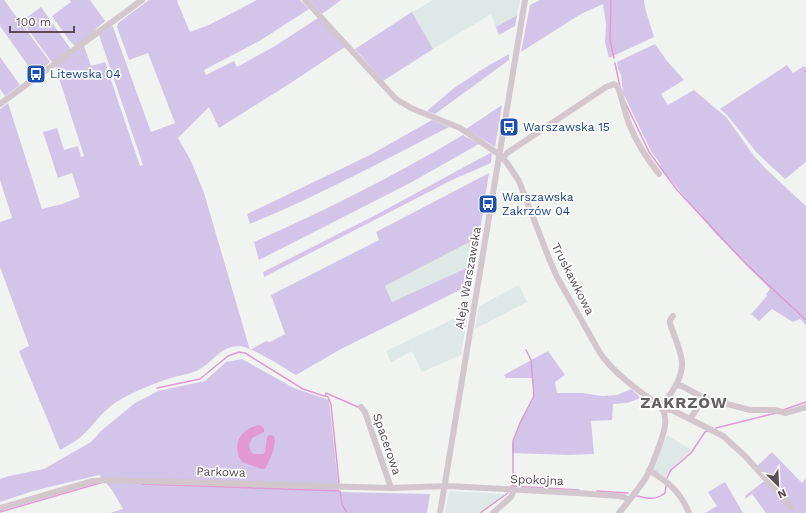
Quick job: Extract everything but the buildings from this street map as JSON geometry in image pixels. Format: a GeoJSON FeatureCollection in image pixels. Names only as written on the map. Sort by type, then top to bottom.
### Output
{"type":"FeatureCollection","features":[{"type":"Feature","properties":{"kind":"street"},"geometry":{"type":"LineString","coordinates":[[0,104],[142,0]]}},
{"type":"Feature","properties":{"kind":"street","name":"Truskawkowa"},"geometry":{"type":"LineString","coordinates":[[305,0],[396,99],[411,108],[460,128],[501,157],[507,163],[519,181],[557,278],[600,353],[618,374],[660,407]]}},
{"type":"Feature","properties":{"kind":"street","name":"Aleja Warszawska"},"geometry":{"type":"LineString","coordinates":[[440,513],[501,157],[526,0]]}},
{"type":"Feature","properties":{"kind":"street"},"geometry":{"type":"LineString","coordinates":[[501,157],[606,87],[614,84],[619,90],[634,134],[659,174]]}},
{"type":"Feature","properties":{"kind":"street"},"geometry":{"type":"LineString","coordinates":[[660,407],[676,385],[682,364],[681,355],[670,324],[670,320],[673,316]]}},
{"type":"Feature","properties":{"kind":"street"},"geometry":{"type":"LineString","coordinates":[[676,385],[682,386],[704,398],[750,410],[774,410],[786,413],[806,407]]}},
{"type":"Feature","properties":{"kind":"street"},"geometry":{"type":"LineString","coordinates":[[690,419],[704,398]]}},
{"type":"Feature","properties":{"kind":"street","name":"Spacerowa"},"geometry":{"type":"LineString","coordinates":[[361,407],[365,412],[391,488]]}},
{"type":"Feature","properties":{"kind":"street"},"geometry":{"type":"LineString","coordinates":[[660,407],[672,410],[723,436],[745,456],[791,506]]}},
{"type":"Feature","properties":{"kind":"street"},"geometry":{"type":"LineString","coordinates":[[619,513],[642,483],[649,470],[665,427],[664,416],[660,407]]}},
{"type":"Feature","properties":{"kind":"street"},"geometry":{"type":"LineString","coordinates":[[649,470],[668,482],[684,500],[689,513]]}},
{"type":"Feature","properties":{"kind":"street","name":"Parkowa"},"geometry":{"type":"LineString","coordinates":[[0,508],[94,481],[107,480],[391,488],[444,487]]}},
{"type":"Feature","properties":{"kind":"street","name":"Spokojna"},"geometry":{"type":"LineString","coordinates":[[444,487],[578,493],[624,497],[629,500]]}},
{"type":"Feature","properties":{"kind":"street"},"geometry":{"type":"LineString","coordinates":[[493,513],[511,497],[514,490]]}},
{"type":"Feature","properties":{"kind":"shaded area"},"geometry":{"type":"Polygon","coordinates":[[[0,0],[4,0],[50,62],[34,74],[0,26],[0,0]]]}},
{"type":"Feature","properties":{"kind":"shaded area"},"geometry":{"type":"Polygon","coordinates":[[[70,0],[90,0],[105,21],[95,30],[96,31],[75,46],[52,16],[71,2],[70,0]]]}},
{"type":"Feature","properties":{"kind":"shaded area"},"geometry":{"type":"Polygon","coordinates":[[[149,0],[178,0],[177,1],[190,32],[209,25],[257,0],[300,0],[309,9],[261,40],[204,70],[206,75],[234,61],[237,67],[275,46],[318,18],[345,47],[219,128],[209,107],[178,138],[191,161],[204,193],[250,349],[239,346],[227,348],[197,371],[171,378],[128,395],[107,410],[79,438],[60,450],[19,351],[29,346],[0,267],[0,222],[12,218],[0,180],[0,109],[8,103],[42,209],[62,204],[80,197],[72,173],[58,178],[43,132],[57,128],[64,150],[78,146],[81,157],[84,156],[56,66],[84,46],[91,66],[105,62],[140,166],[143,165],[99,35],[110,26],[113,27],[151,132],[175,123],[148,53],[129,60],[117,27],[118,23],[149,0]]]}},
{"type":"Feature","properties":{"kind":"shaded area"},"geometry":{"type":"Polygon","coordinates":[[[309,0],[341,0],[322,14],[309,0]]]}},
{"type":"Feature","properties":{"kind":"shaded area"},"geometry":{"type":"Polygon","coordinates":[[[433,0],[520,0],[517,15],[496,27],[491,14],[433,49],[412,12],[433,0]]]}},
{"type":"Feature","properties":{"kind":"shaded area"},"geometry":{"type":"Polygon","coordinates":[[[540,0],[644,0],[654,37],[609,58],[605,42],[606,25],[603,4],[581,14],[521,52],[530,5],[540,0]]]}},
{"type":"Feature","properties":{"kind":"shaded area"},"geometry":{"type":"Polygon","coordinates":[[[41,7],[70,48],[70,50],[54,62],[51,61],[22,21],[41,7]]]}},
{"type":"Feature","properties":{"kind":"shaded area"},"geometry":{"type":"Polygon","coordinates":[[[412,12],[433,49],[383,81],[355,49],[412,12]]]}},
{"type":"Feature","properties":{"kind":"shaded area"},"geometry":{"type":"Polygon","coordinates":[[[517,15],[515,26],[499,35],[496,27],[517,15]]]}},
{"type":"Feature","properties":{"kind":"shaded area"},"geometry":{"type":"Polygon","coordinates":[[[655,44],[667,61],[684,80],[661,94],[668,105],[694,90],[727,118],[754,156],[806,206],[806,325],[800,319],[793,322],[772,309],[759,321],[751,314],[767,296],[766,294],[770,289],[714,232],[659,166],[661,165],[651,151],[623,93],[621,75],[617,62],[655,44]]]}},
{"type":"Feature","properties":{"kind":"shaded area"},"geometry":{"type":"Polygon","coordinates":[[[509,54],[509,60],[435,114],[427,111],[454,88],[509,54]]]}},
{"type":"Feature","properties":{"kind":"shaded area"},"geometry":{"type":"Polygon","coordinates":[[[0,57],[20,85],[5,96],[0,89],[0,57]]]}},
{"type":"Feature","properties":{"kind":"shaded area"},"geometry":{"type":"Polygon","coordinates":[[[787,65],[793,73],[804,66],[806,69],[806,162],[785,179],[757,153],[727,115],[720,109],[787,65]]]}},
{"type":"Feature","properties":{"kind":"shaded area"},"geometry":{"type":"Polygon","coordinates":[[[502,105],[495,147],[466,129],[502,105]]]}},
{"type":"Feature","properties":{"kind":"shaded area"},"geometry":{"type":"Polygon","coordinates":[[[432,120],[449,127],[325,190],[250,224],[247,214],[370,155],[432,120]]]}},
{"type":"Feature","properties":{"kind":"shaded area"},"geometry":{"type":"Polygon","coordinates":[[[463,135],[479,144],[412,182],[259,260],[254,242],[360,192],[463,135]]]}},
{"type":"Feature","properties":{"kind":"shaded area"},"geometry":{"type":"Polygon","coordinates":[[[492,152],[491,163],[452,180],[264,277],[263,272],[370,218],[492,152]]]}},
{"type":"Feature","properties":{"kind":"shaded area"},"geometry":{"type":"Polygon","coordinates":[[[489,173],[479,237],[385,286],[392,302],[475,264],[472,284],[341,349],[296,375],[268,358],[251,350],[266,341],[270,342],[285,334],[271,295],[379,240],[376,232],[489,173]]]}},
{"type":"Feature","properties":{"kind":"shaded area"},"geometry":{"type":"Polygon","coordinates":[[[479,237],[475,264],[392,302],[385,286],[479,237]]]}},
{"type":"Feature","properties":{"kind":"shaded area"},"geometry":{"type":"Polygon","coordinates":[[[519,285],[527,302],[475,329],[479,306],[519,285]]]}},
{"type":"Feature","properties":{"kind":"shaded area"},"geometry":{"type":"Polygon","coordinates":[[[468,312],[461,355],[422,372],[412,351],[391,362],[386,351],[468,312]]]}},
{"type":"Feature","properties":{"kind":"shaded area"},"geometry":{"type":"Polygon","coordinates":[[[548,351],[565,375],[555,382],[557,393],[583,393],[602,396],[617,395],[631,389],[641,398],[627,403],[613,404],[612,420],[591,421],[594,454],[569,455],[512,453],[512,443],[520,421],[533,400],[533,378],[506,378],[504,375],[548,351]]]}},
{"type":"Feature","properties":{"kind":"shaded area"},"geometry":{"type":"Polygon","coordinates":[[[242,359],[294,388],[329,400],[339,492],[430,494],[427,513],[110,513],[123,509],[112,490],[99,475],[33,491],[0,502],[0,479],[44,469],[91,442],[101,431],[135,403],[158,391],[205,381],[226,362],[242,359]]]}},
{"type":"Feature","properties":{"kind":"shaded area"},"geometry":{"type":"Polygon","coordinates":[[[260,425],[264,428],[264,432],[252,438],[249,445],[251,452],[254,454],[263,454],[265,452],[267,437],[270,435],[274,436],[275,440],[271,457],[265,469],[242,462],[238,455],[237,448],[242,434],[250,428],[260,425]]]}},
{"type":"Feature","properties":{"kind":"shaded area"},"geometry":{"type":"Polygon","coordinates":[[[667,435],[692,450],[671,469],[665,478],[653,470],[667,435]]]}},
{"type":"Feature","properties":{"kind":"shaded area"},"geometry":{"type":"Polygon","coordinates":[[[772,452],[802,483],[806,478],[806,513],[766,513],[752,494],[745,499],[746,495],[765,482],[756,467],[772,452]]]}},
{"type":"Feature","properties":{"kind":"shaded area"},"geometry":{"type":"Polygon","coordinates":[[[725,482],[743,513],[705,513],[717,506],[708,492],[725,482]]]}},
{"type":"Feature","properties":{"kind":"shaded area"},"geometry":{"type":"Polygon","coordinates":[[[449,491],[506,494],[478,513],[445,513],[449,491]]]}},
{"type":"Feature","properties":{"kind":"waterway"},"geometry":{"type":"LineString","coordinates":[[611,0],[610,40],[614,58]]}},
{"type":"Feature","properties":{"kind":"waterway"},"geometry":{"type":"LineString","coordinates":[[615,63],[620,87]]}},
{"type":"Feature","properties":{"kind":"waterway"},"geometry":{"type":"LineString","coordinates":[[625,102],[649,152],[677,190],[747,265],[806,320]]}},
{"type":"Feature","properties":{"kind":"waterway"},"geometry":{"type":"LineString","coordinates":[[513,487],[513,441],[521,421],[534,396],[531,360],[526,350]]}},
{"type":"Feature","properties":{"kind":"waterway"},"geometry":{"type":"LineString","coordinates":[[157,388],[200,379],[228,356],[239,352],[245,353],[303,389],[324,396]]}},
{"type":"Feature","properties":{"kind":"waterway"},"geometry":{"type":"LineString","coordinates":[[339,483],[331,404],[328,397],[325,396],[326,393],[358,407]]}},
{"type":"Feature","properties":{"kind":"waterway"},"geometry":{"type":"LineString","coordinates":[[783,410],[806,402]]}},
{"type":"Feature","properties":{"kind":"waterway"},"geometry":{"type":"LineString","coordinates":[[716,428],[776,413]]}},
{"type":"Feature","properties":{"kind":"waterway"},"geometry":{"type":"LineString","coordinates":[[667,478],[671,470],[691,453],[705,432],[708,431]]}},
{"type":"Feature","properties":{"kind":"waterway"},"geometry":{"type":"LineString","coordinates":[[0,512],[100,483]]}},
{"type":"Feature","properties":{"kind":"waterway"},"geometry":{"type":"LineString","coordinates":[[142,484],[340,491],[342,504],[347,513]]}},
{"type":"Feature","properties":{"kind":"waterway"},"geometry":{"type":"LineString","coordinates":[[511,486],[579,490]]}},
{"type":"Feature","properties":{"kind":"waterway"},"geometry":{"type":"LineString","coordinates":[[637,496],[649,498],[659,497],[665,493],[666,486]]}},
{"type":"Feature","properties":{"kind":"waterway"},"geometry":{"type":"LineString","coordinates":[[597,491],[628,493]]}},
{"type":"Feature","properties":{"kind":"waterway"},"geometry":{"type":"LineString","coordinates":[[480,513],[508,493]]}},
{"type":"Feature","properties":{"kind":"place","name":"Litewska 04"},"geometry":{"type":"Point","coordinates":[36,74]}},
{"type":"Feature","properties":{"kind":"place","name":"Warszawska 15"},"geometry":{"type":"Point","coordinates":[509,127]}},
{"type":"Feature","properties":{"kind":"place","name":"Warszawska Zakrzów 04"},"geometry":{"type":"Point","coordinates":[488,204]}},
{"type":"Feature","properties":{"kind":"district","name":"ZAKRZÓW"},"geometry":{"type":"Point","coordinates":[684,402]}}]}
